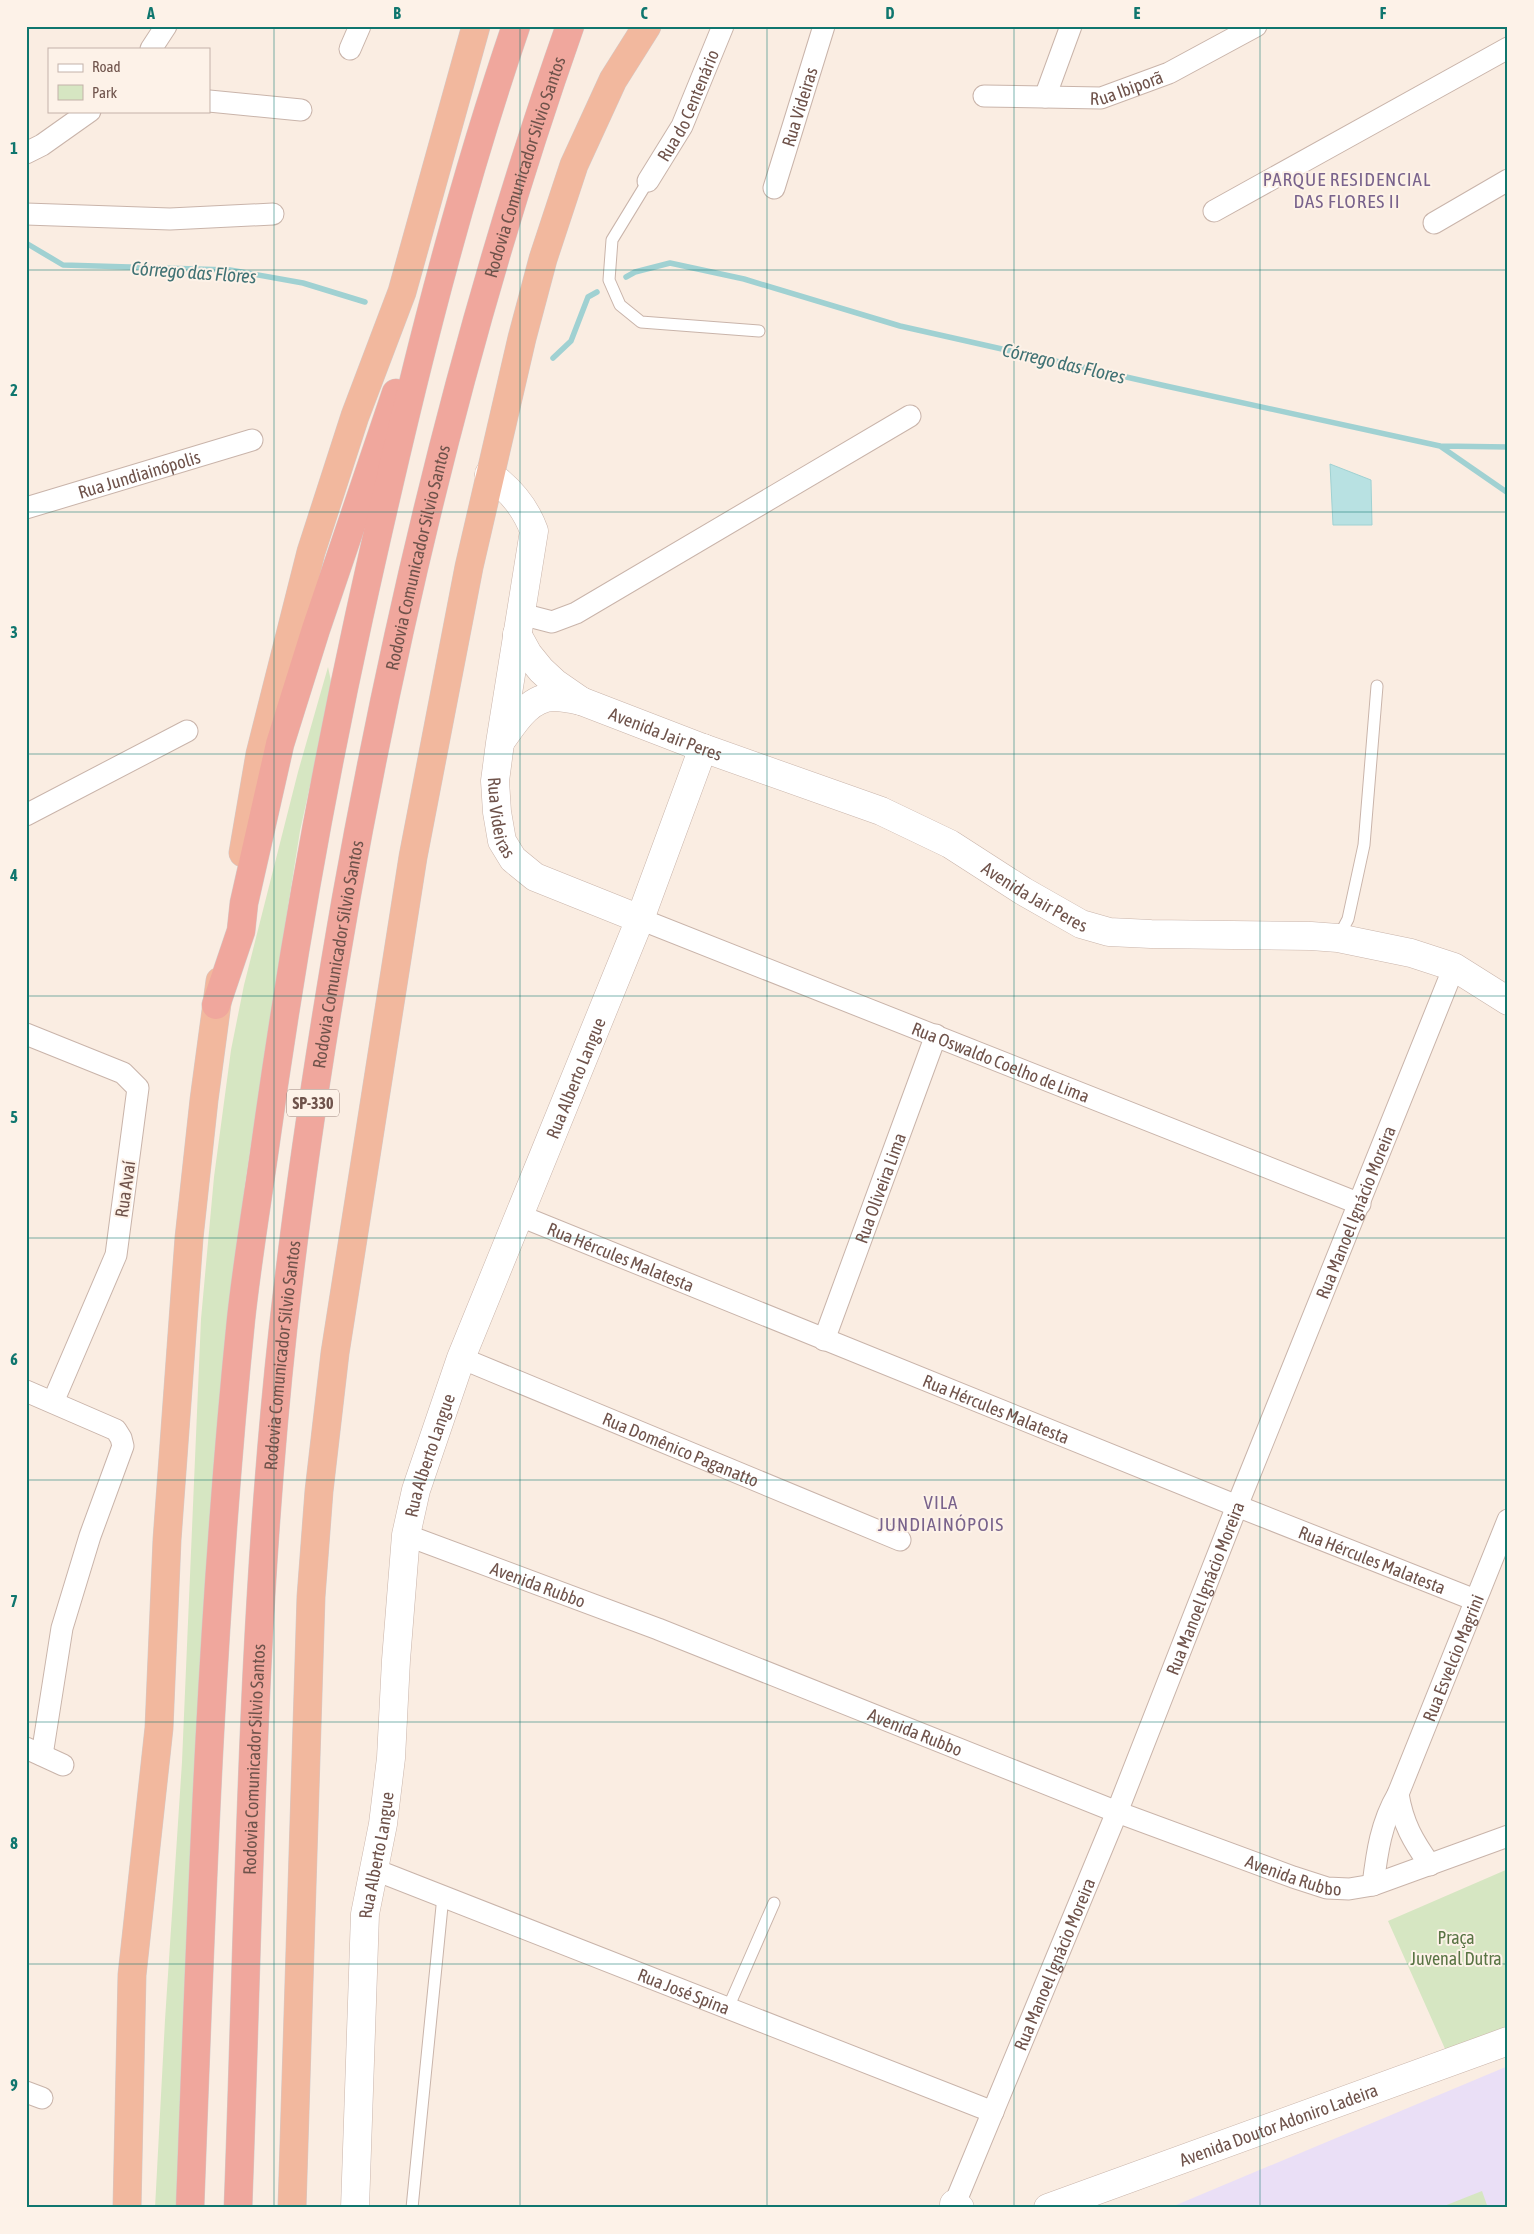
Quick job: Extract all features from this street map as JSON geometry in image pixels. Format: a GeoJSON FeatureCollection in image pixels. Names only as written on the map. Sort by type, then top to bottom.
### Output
{"type":"FeatureCollection","features":[{"type":"Feature","properties":{"kind":"highway"},"geometry":{"type":"LineString","coordinates":[[127,2208],[132,1975],[159,1728],[167,1540],[189,1238],[216,1005],[260,754],[311,552],[355,416],[402,292],[476,26]]}},
{"type":"Feature","properties":{"kind":"highway","name":"SP-330"},"geometry":{"type":"LineString","coordinates":[[190,2208],[213,1693],[228,1462],[243,1303],[282,1020],[329,758],[378,530],[440,275],[495,86],[516,26]]}},
{"type":"Feature","properties":{"kind":"highway","name":"Rodovia Comunicador Silvio Santos"},"geometry":{"type":"LineString","coordinates":[[238,2208],[256,1704],[270,1478],[283,1329],[320,1047],[370,767],[418,545],[472,337],[544,99],[570,26]]}},
{"type":"Feature","properties":{"kind":"highway"},"geometry":{"type":"LineString","coordinates":[[489,474],[483,462],[480,448],[491,398],[549,190],[568,133],[598,74],[627,26]]}},
{"type":"Feature","properties":{"kind":"highway"},"geometry":{"type":"LineString","coordinates":[[292,2208],[311,1597],[319,1491],[334,1353],[414,857],[469,567],[489,474],[538,277],[574,164],[613,80],[647,26]]}},
{"type":"Feature","properties":{"kind":"highway"},"geometry":{"type":"LineString","coordinates":[[216,1005],[241,931],[244,902],[283,735],[316,629],[388,415],[440,275]]}},
{"type":"Feature","properties":{"kind":"street"},"geometry":{"type":"LineString","coordinates":[[152,48],[166,26]]}},
{"type":"Feature","properties":{"kind":"street"},"geometry":{"type":"LineString","coordinates":[[350,49],[360,26]]}},
{"type":"Feature","properties":{"kind":"street","name":"Rua do Centenário"},"geometry":{"type":"LineString","coordinates":[[648,181],[682,126],[723,26]]}},
{"type":"Feature","properties":{"kind":"street","name":"Rua Videiras"},"geometry":{"type":"LineString","coordinates":[[774,188],[824,26]]}},
{"type":"Feature","properties":{"kind":"street"},"geometry":{"type":"LineString","coordinates":[[1045,97],[1071,26]]}},
{"type":"Feature","properties":{"kind":"street","name":"Rua Ibiporã"},"geometry":{"type":"LineString","coordinates":[[984,96],[1101,98],[1170,73],[1256,26]]}},
{"type":"Feature","properties":{"kind":"street"},"geometry":{"type":"LineString","coordinates":[[1214,210],[1508,48]]}},
{"type":"Feature","properties":{"kind":"street"},"geometry":{"type":"LineString","coordinates":[[210,101],[301,110]]}},
{"type":"Feature","properties":{"kind":"street"},"geometry":{"type":"LineString","coordinates":[[26,153],[42,145],[89,112]]}},
{"type":"Feature","properties":{"kind":"street"},"geometry":{"type":"LineString","coordinates":[[1434,223],[1508,180]]}},
{"type":"Feature","properties":{"kind":"street"},"geometry":{"type":"LineString","coordinates":[[26,214],[170,219],[273,214]]}},
{"type":"Feature","properties":{"kind":"street"},"geometry":{"type":"LineString","coordinates":[[489,474],[504,484],[515,496],[528,515],[534,531],[519,624],[552,622],[576,614],[910,416]]}},
{"type":"Feature","properties":{"kind":"street","name":"Rua Jundiainópolis"},"geometry":{"type":"LineString","coordinates":[[26,508],[252,440]]}},
{"type":"Feature","properties":{"kind":"street","name":"Rua Videiras"},"geometry":{"type":"LineString","coordinates":[[519,624],[495,782],[497,812],[502,841],[513,859],[535,877],[640,919]]}},
{"type":"Feature","properties":{"kind":"street","name":"Avenida Jair Peres"},"geometry":{"type":"LineString","coordinates":[[519,624],[528,654],[555,683],[581,701]]}},
{"type":"Feature","properties":{"kind":"street","name":"Avenida Jair Peres"},"geometry":{"type":"LineString","coordinates":[[500,743],[528,707],[553,697],[581,701],[703,748],[881,811],[950,844],[1080,924],[1109,932],[1338,938],[1411,953],[1454,967],[1508,1001]]}},
{"type":"Feature","properties":{"kind":"street"},"geometry":{"type":"LineString","coordinates":[[26,815],[187,732]]}},
{"type":"Feature","properties":{"kind":"street","name":"Rua Alberto Langue"},"geometry":{"type":"LineString","coordinates":[[355,2208],[365,1914],[383,1824],[391,1758],[396,1660],[406,1535],[416,1490],[460,1358],[640,919],[703,748]]}},
{"type":"Feature","properties":{"kind":"street","name":"Rua Oswaldo Coelho de Lima"},"geometry":{"type":"LineString","coordinates":[[640,919],[1360,1204]]}},
{"type":"Feature","properties":{"kind":"street","name":"Rua Manoel Ignácio Moreira"},"geometry":{"type":"LineString","coordinates":[[956,2206],[1117,1812],[1237,1506],[1454,967]]}},
{"type":"Feature","properties":{"kind":"street","name":"Rua Avaí"},"geometry":{"type":"LineString","coordinates":[[26,1034],[123,1073],[138,1088],[116,1255],[53,1402]]}},
{"type":"Feature","properties":{"kind":"street","name":"Rua Oliveira Lima"},"geometry":{"type":"LineString","coordinates":[[824,1340],[936,1035]]}},
{"type":"Feature","properties":{"kind":"street","name":"Rua Hércules Malatesta"},"geometry":{"type":"LineString","coordinates":[[518,1215],[824,1340],[1475,1600]]}},
{"type":"Feature","properties":{"kind":"street","name":"Rua Domênico Paganatto"},"geometry":{"type":"LineString","coordinates":[[460,1358],[900,1540]]}},
{"type":"Feature","properties":{"kind":"street"},"geometry":{"type":"LineString","coordinates":[[26,1391],[116,1430],[122,1438],[123,1446],[90,1536],[62,1628],[34,1751],[63,1765]]}},
{"type":"Feature","properties":{"kind":"street","name":"Rua Esvelcio Magrini"},"geometry":{"type":"LineString","coordinates":[[1372,1885],[1378,1840],[1388,1811],[1398,1794],[1508,1520]]}},
{"type":"Feature","properties":{"kind":"street","name":"Avenida Rubbo"},"geometry":{"type":"LineString","coordinates":[[406,1535],[658,1628],[1117,1812],[1293,1878],[1327,1888],[1348,1889],[1372,1885],[1508,1836]]}},
{"type":"Feature","properties":{"kind":"street"},"geometry":{"type":"LineString","coordinates":[[1398,1794],[1402,1816],[1409,1832],[1430,1865]]}},
{"type":"Feature","properties":{"kind":"street","name":"Rua José Spina"},"geometry":{"type":"LineString","coordinates":[[373,1869],[993,2112]]}},
{"type":"Feature","properties":{"kind":"street","name":"Avenida Doutor Adoniro Ladeira"},"geometry":{"type":"LineString","coordinates":[[1048,2208],[1508,2041]]}},
{"type":"Feature","properties":{"kind":"street"},"geometry":{"type":"LineString","coordinates":[[969,2102],[1006,2080]]}},
{"type":"Feature","properties":{"kind":"lane"},"geometry":{"type":"LineString","coordinates":[[648,181],[612,240],[609,280],[620,305],[641,322],[759,331]]}},
{"type":"Feature","properties":{"kind":"lane"},"geometry":{"type":"LineString","coordinates":[[1338,938],[1348,918],[1364,846],[1377,686]]}},
{"type":"Feature","properties":{"kind":"lane"},"geometry":{"type":"LineString","coordinates":[[412,2208],[443,1896]]}},
{"type":"Feature","properties":{"kind":"lane"},"geometry":{"type":"LineString","coordinates":[[728,2008],[774,1903]]}},
{"type":"Feature","properties":{"kind":"shaded area"},"geometry":{"type":"Polygon","coordinates":[[[1508,2066],[1508,2208],[1169,2208],[1508,2066]]]}},
{"type":"Feature","properties":{"kind":"green space"},"geometry":{"type":"Polygon","coordinates":[[[328,667],[332,686],[300,831],[245,1184],[222,1390],[184,2208],[155,2208],[182,1762],[201,1319],[214,1177],[231,1050],[244,985],[298,772],[328,667]]]}},
{"type":"Feature","properties":{"kind":"green space","name":"Praça Juvenal Dutra"},"geometry":{"type":"Polygon","coordinates":[[[1508,1869],[1508,2028],[1446,2051],[1388,1921],[1508,1869]]]}},
{"type":"Feature","properties":{"kind":"green space"},"geometry":{"type":"Polygon","coordinates":[[[1482,2191],[1488,2208],[1439,2208],[1482,2191]]]}},
{"type":"Feature","properties":{"kind":"water"},"geometry":{"type":"Polygon","coordinates":[[[1330,464],[1371,480],[1372,525],[1333,525],[1330,464]]]}},
{"type":"Feature","properties":{"kind":"waterway","name":"Córrego das Flores"},"geometry":{"type":"LineString","coordinates":[[26,243],[63,265],[230,270],[303,283],[365,302]]}},
{"type":"Feature","properties":{"kind":"waterway","name":"Córrego das Flores"},"geometry":{"type":"LineString","coordinates":[[626,277],[635,272],[670,263],[744,279],[900,326],[1166,386],[1440,446],[1508,447]]}},
{"type":"Feature","properties":{"kind":"waterway","name":"Córrego das Flores"},"geometry":{"type":"LineString","coordinates":[[553,358],[571,341],[588,297],[597,292]]}},
{"type":"Feature","properties":{"kind":"waterway"},"geometry":{"type":"LineString","coordinates":[[1440,446],[1508,493]]}},
{"type":"Feature","properties":{"kind":"district","name":"PARQUE RESIDENCIAL DAS FLORES II"},"geometry":{"type":"Point","coordinates":[1347,190]}},
{"type":"Feature","properties":{"kind":"district","name":"VILA JUNDIAINÓPOIS"},"geometry":{"type":"Point","coordinates":[941,1513]}}]}
